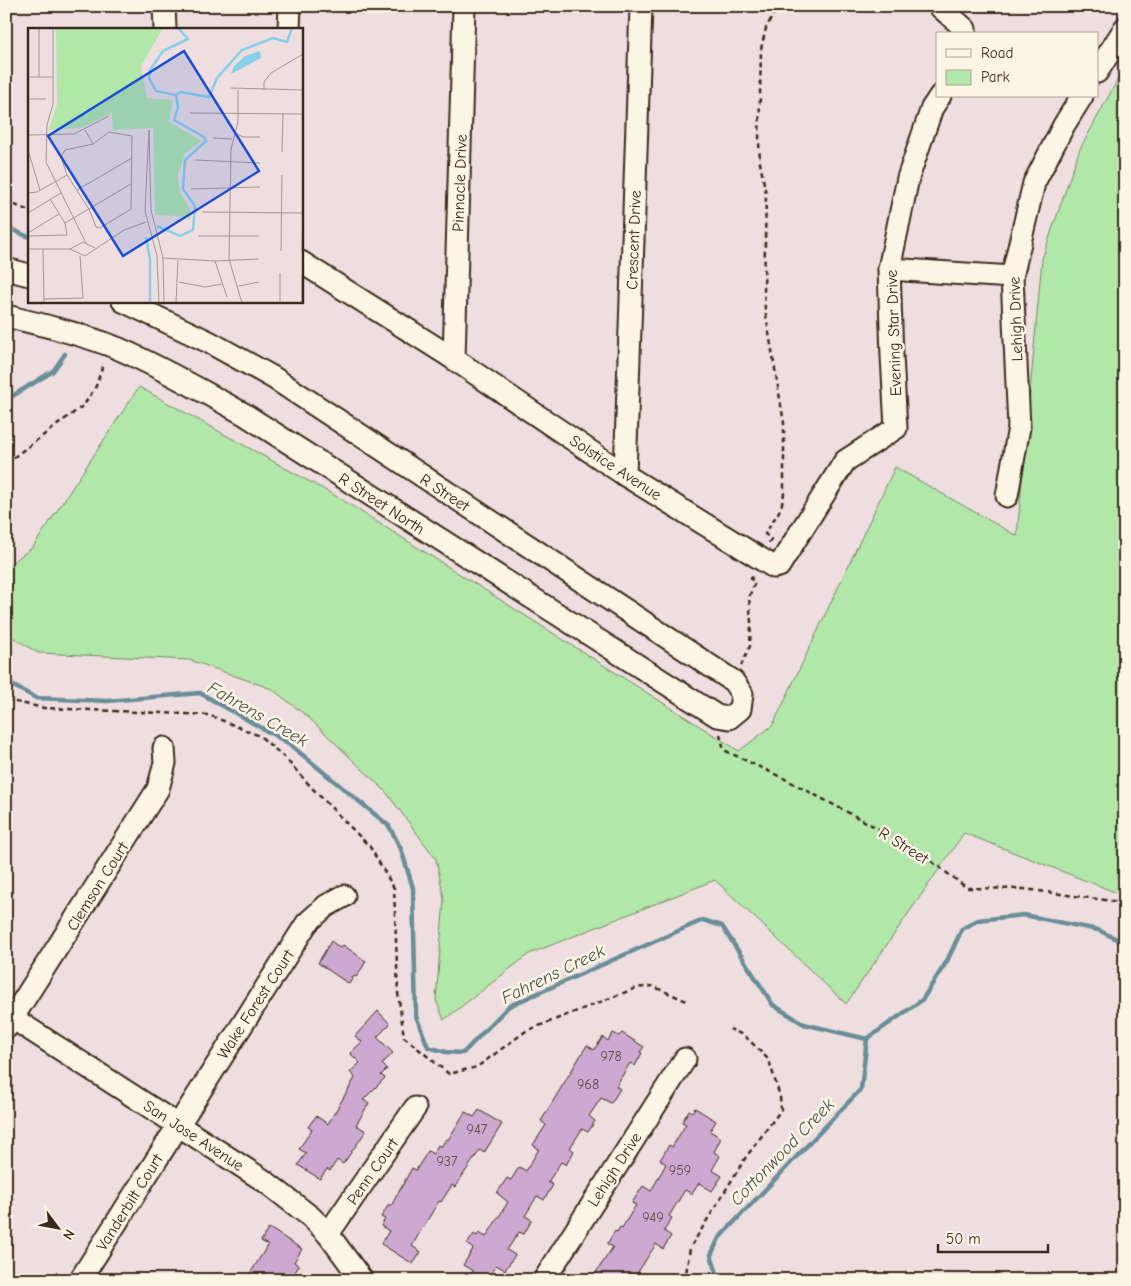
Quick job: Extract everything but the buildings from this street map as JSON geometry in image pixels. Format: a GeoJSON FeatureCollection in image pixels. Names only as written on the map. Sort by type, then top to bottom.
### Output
{"type":"FeatureCollection","features":[{"type":"Feature","properties":{"kind":"street"},"geometry":{"type":"LineString","coordinates":[[164,6],[165,28]]}},
{"type":"Feature","properties":{"kind":"street"},"geometry":{"type":"LineString","coordinates":[[289,28],[290,6]]}},
{"type":"Feature","properties":{"kind":"street","name":"Pinnacle Drive"},"geometry":{"type":"LineString","coordinates":[[454,359],[464,6]]}},
{"type":"Feature","properties":{"kind":"street","name":"Crescent Drive"},"geometry":{"type":"LineString","coordinates":[[625,475],[641,6]]}},
{"type":"Feature","properties":{"kind":"street"},"geometry":{"type":"LineString","coordinates":[[939,6],[965,31]]}},
{"type":"Feature","properties":{"kind":"street"},"geometry":{"type":"LineString","coordinates":[[1098,70],[1125,28]]}},
{"type":"Feature","properties":{"kind":"street","name":"Evening Star Drive"},"geometry":{"type":"LineString","coordinates":[[896,428],[889,269],[908,178],[932,108],[939,98]]}},
{"type":"Feature","properties":{"kind":"street","name":"Lehigh Drive"},"geometry":{"type":"LineString","coordinates":[[1007,496],[1019,427],[1012,277],[1034,183],[1081,98]]}},
{"type":"Feature","properties":{"kind":"street","name":"Solstice Avenue"},"geometry":{"type":"LineString","coordinates":[[302,263],[454,359],[625,475],[774,567],[779,566],[845,461],[896,428]]}},
{"type":"Feature","properties":{"kind":"street"},"geometry":{"type":"LineString","coordinates":[[6,269],[28,274]]}},
{"type":"Feature","properties":{"kind":"street"},"geometry":{"type":"LineString","coordinates":[[889,269],[1012,277]]}},
{"type":"Feature","properties":{"kind":"street","name":"R Street"},"geometry":{"type":"LineString","coordinates":[[128,302],[209,342],[274,378],[733,681]]}},
{"type":"Feature","properties":{"kind":"street","name":"R Street North"},"geometry":{"type":"LineString","coordinates":[[6,316],[57,329],[116,348],[210,395],[252,419],[717,716]]}},
{"type":"Feature","properties":{"kind":"street"},"geometry":{"type":"LineString","coordinates":[[717,716],[729,718],[740,709],[742,694],[733,681]]}},
{"type":"Feature","properties":{"kind":"street","name":"Clemson Court"},"geometry":{"type":"LineString","coordinates":[[8,1020],[158,789],[165,763],[164,748]]}},
{"type":"Feature","properties":{"kind":"street","name":"Wake Forest Court"},"geometry":{"type":"LineString","coordinates":[[178,1125],[307,923],[326,906],[344,896]]}},
{"type":"Feature","properties":{"kind":"street","name":"San Jose Avenue"},"geometry":{"type":"LineString","coordinates":[[8,1020],[266,1182],[328,1234],[360,1279]]}},
{"type":"Feature","properties":{"kind":"street","name":"Lehigh Drive"},"geometry":{"type":"LineString","coordinates":[[544,1280],[685,1058]]}},
{"type":"Feature","properties":{"kind":"street","name":"Penn Court"},"geometry":{"type":"LineString","coordinates":[[328,1234],[415,1108]]}},
{"type":"Feature","properties":{"kind":"street","name":"Vanderbilt Court"},"geometry":{"type":"LineString","coordinates":[[80,1280],[178,1125]]}},
{"type":"Feature","properties":{"kind":"path"},"geometry":{"type":"LineString","coordinates":[[733,681],[750,646],[749,597],[755,582],[751,579],[755,569],[756,556],[771,539],[765,534],[781,508],[784,494],[784,423],[764,291],[766,194],[760,163],[759,141],[761,49],[766,28],[778,6]]}},
{"type":"Feature","properties":{"kind":"path"},"geometry":{"type":"LineString","coordinates":[[6,201],[28,211]]}},
{"type":"Feature","properties":{"kind":"path"},"geometry":{"type":"LineString","coordinates":[[6,463],[84,405],[96,386],[103,365]]}},
{"type":"Feature","properties":{"kind":"path"},"geometry":{"type":"LineString","coordinates":[[6,700],[44,708],[209,715],[260,736],[286,759],[370,847],[394,888],[398,993],[404,1037],[450,1074],[477,1067],[526,1031],[636,988],[652,986],[689,1002]]}},
{"type":"Feature","properties":{"kind":"path","name":"R Street"},"geometry":{"type":"LineString","coordinates":[[717,716],[724,750],[787,780],[911,846],[967,888],[1024,889],[1119,902],[1125,908]]}},
{"type":"Feature","properties":{"kind":"path"},"geometry":{"type":"LineString","coordinates":[[689,1280],[686,1274],[690,1248],[746,1157],[781,1110],[780,1097],[769,1060],[745,1036],[730,1029]]}},
{"type":"Feature","properties":{"kind":"green space"},"geometry":{"type":"Polygon","coordinates":[[[1125,66],[1125,896],[964,833],[846,1004],[715,880],[529,954],[444,1020],[436,1000],[444,899],[436,859],[386,792],[308,717],[272,689],[190,660],[38,653],[6,633],[6,567],[33,547],[139,387],[341,499],[739,751],[773,725],[895,467],[1017,536],[1042,259],[1079,151],[1125,66]]]}},
{"type":"Feature","properties":{"kind":"waterway","name":"Fahrens Creek"},"geometry":{"type":"LineString","coordinates":[[6,227],[28,237]]}},
{"type":"Feature","properties":{"kind":"waterway","name":"Fahrens Creek"},"geometry":{"type":"LineString","coordinates":[[6,400],[53,371],[65,354]]}},
{"type":"Feature","properties":{"kind":"waterway","name":"Fahrens Creek"},"geometry":{"type":"LineString","coordinates":[[6,682],[36,698],[107,701],[200,693],[288,743],[389,826],[401,849],[413,888],[416,1016],[428,1047],[446,1052],[463,1053],[509,1006],[703,920],[722,926],[773,1005],[804,1024],[867,1039],[922,1000],[947,961],[962,929],[978,920],[1024,915],[1098,930],[1119,940],[1125,946]]}},
{"type":"Feature","properties":{"kind":"waterway","name":"Cottonwood Creek"},"geometry":{"type":"LineString","coordinates":[[719,1280],[711,1255],[719,1238],[861,1089],[867,1039]]}}]}
